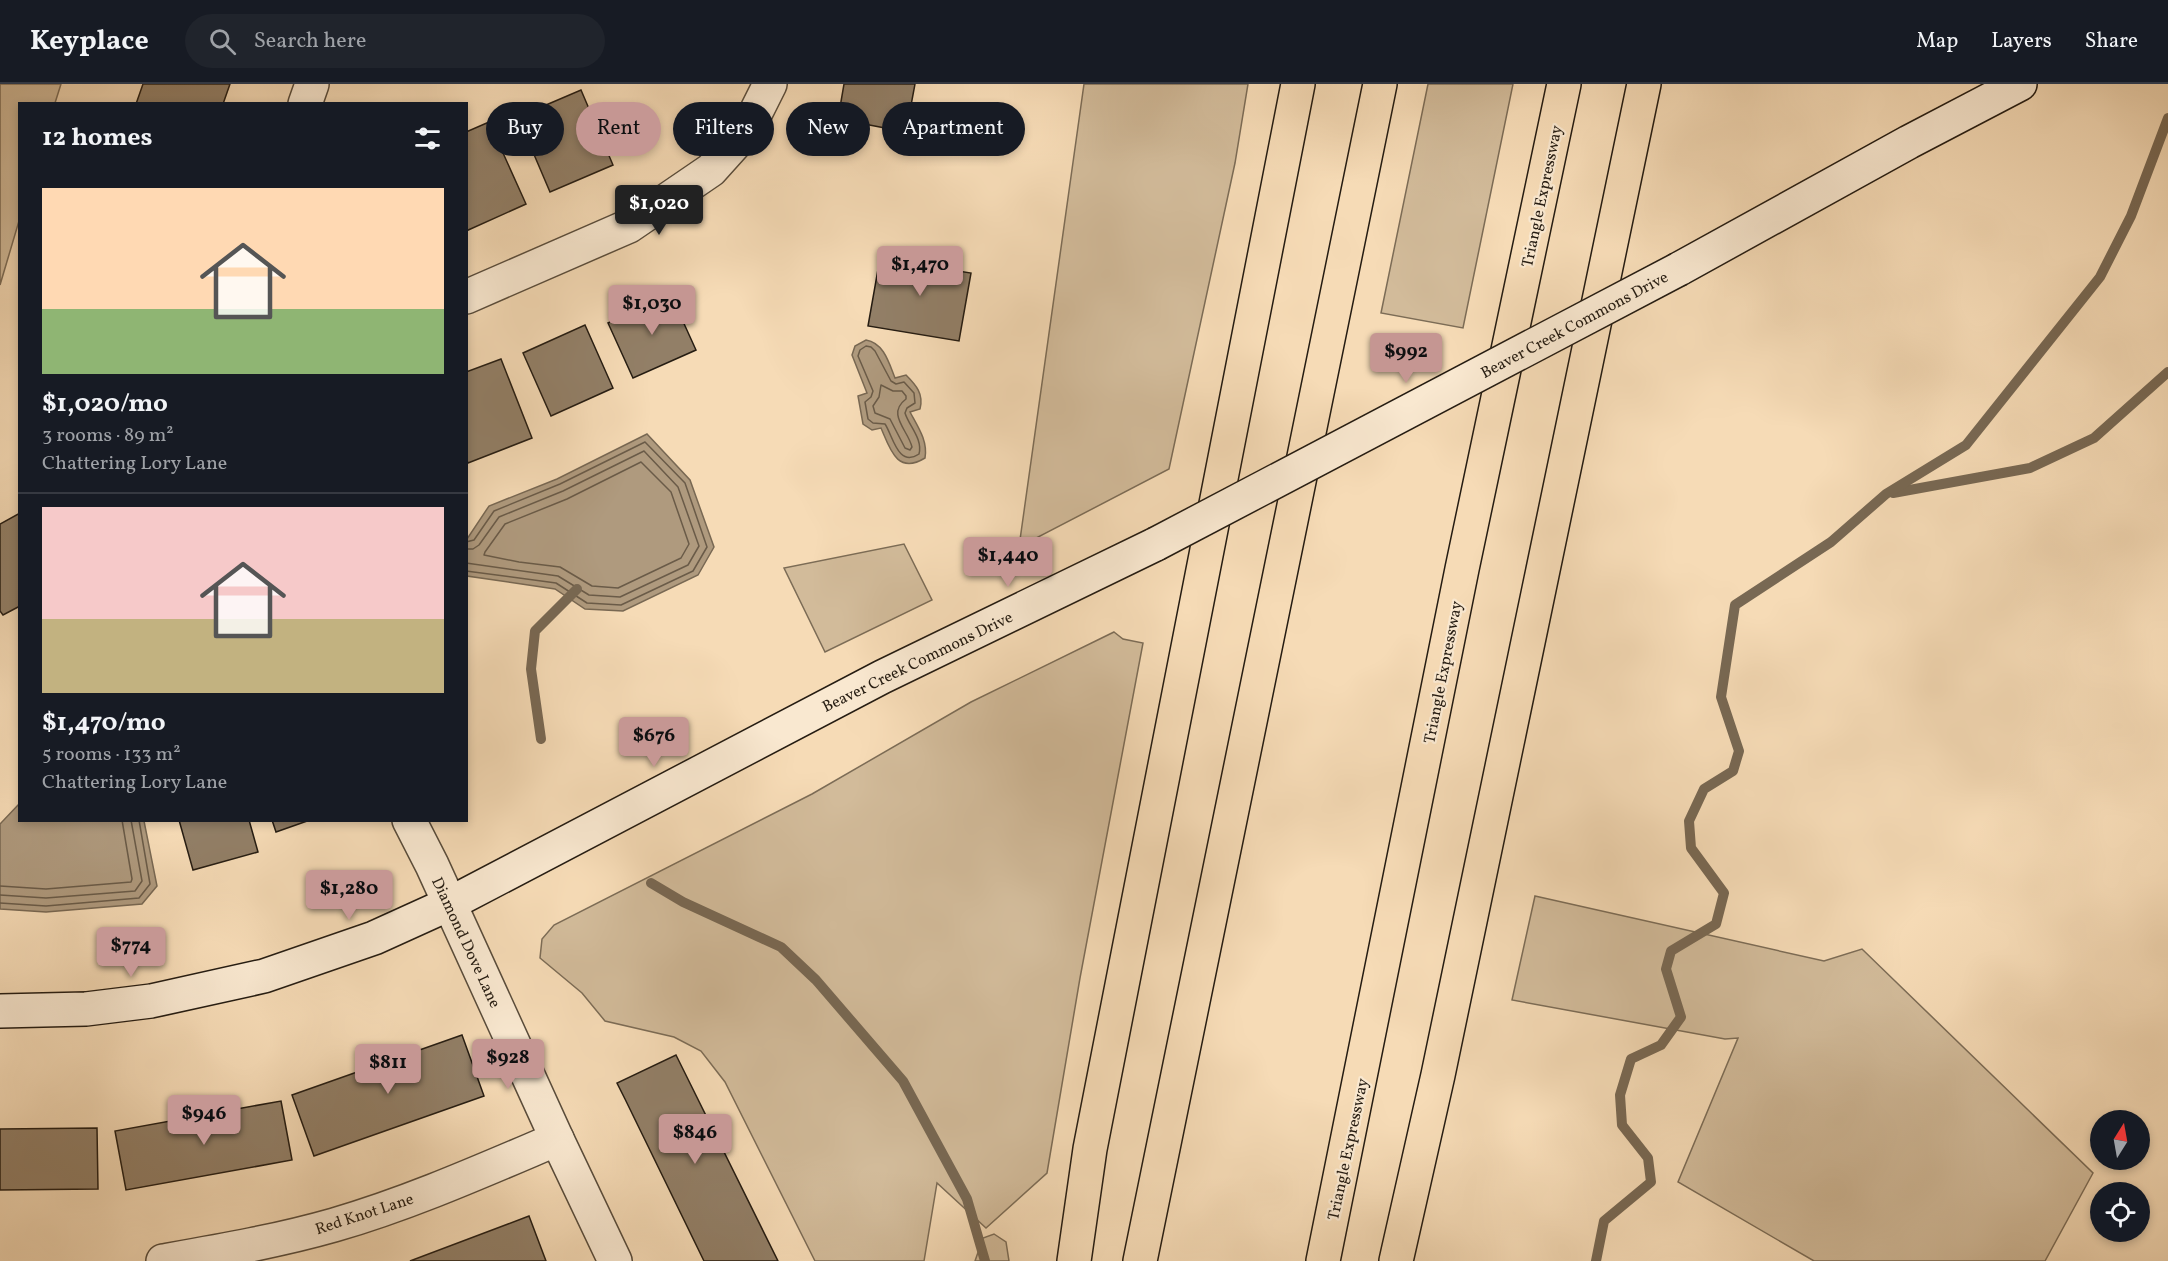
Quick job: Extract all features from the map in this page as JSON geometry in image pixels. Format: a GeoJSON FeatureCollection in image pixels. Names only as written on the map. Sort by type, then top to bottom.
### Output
{"type":"FeatureCollection","features":[{"type":"Feature","properties":{"kind":"highway"},"geometry":{"type":"LineString","coordinates":[[1270,217],[1277,84]]}},
{"type":"Feature","properties":{"kind":"highway"},"geometry":{"type":"LineString","coordinates":[[1074,1261],[1090,1149],[1270,217],[1298,84]]}},
{"type":"Feature","properties":{"kind":"highway"},"geometry":{"type":"LineString","coordinates":[[1140,1261],[1380,84]]}},
{"type":"Feature","properties":{"kind":"highway","name":"Triangle Expressway"},"geometry":{"type":"LineString","coordinates":[[1323,1261],[1462,569],[1564,84]]}},
{"type":"Feature","properties":{"kind":"highway"},"geometry":{"type":"LineString","coordinates":[[1396,1261],[1438,1075],[1644,84]]}},
{"type":"Feature","properties":{"kind":"highway"},"geometry":{"type":"LineString","coordinates":[[1628,163],[1658,84]]}},
{"type":"Feature","properties":{"kind":"street"},"geometry":{"type":"LineString","coordinates":[[306,102],[312,84]]}},
{"type":"Feature","properties":{"kind":"street"},"geometry":{"type":"LineString","coordinates":[[468,296],[629,226],[711,170],[747,130],[770,84]]}},
{"type":"Feature","properties":{"kind":"street","name":"Beaver Creek Commons Drive"},"geometry":{"type":"LineString","coordinates":[[0,1011],[86,1009],[151,1001],[253,979],[338,952],[449,904],[882,677],[1156,544],[1679,269],[1909,142],[2020,84]]}},
{"type":"Feature","properties":{"kind":"street","name":"Diamond Dove Lane"},"geometry":{"type":"LineString","coordinates":[[410,822],[615,1261]]}},
{"type":"Feature","properties":{"kind":"street","name":"Red Knot Lane"},"geometry":{"type":"LineString","coordinates":[[163,1261],[227,1250],[335,1225],[455,1182],[557,1139]]}},
{"type":"Feature","properties":{"kind":"shaded area"},"geometry":{"type":"Polygon","coordinates":[[[0,84],[61,84],[55,102],[18,102],[18,224],[0,285],[0,84]]]}},
{"type":"Feature","properties":{"kind":"shaded area"},"geometry":{"type":"Polygon","coordinates":[[[1084,84],[1248,84],[1235,163],[1169,469],[1019,547],[1084,84]]]}},
{"type":"Feature","properties":{"kind":"shaded area"},"geometry":{"type":"Polygon","coordinates":[[[1428,84],[1513,84],[1463,328],[1381,313],[1428,84]]]}},
{"type":"Feature","properties":{"kind":"shaded area"},"geometry":{"type":"Polygon","coordinates":[[[904,544],[932,600],[825,652],[784,568],[904,544]]]}},
{"type":"Feature","properties":{"kind":"shaded area"},"geometry":{"type":"Polygon","coordinates":[[[1114,632],[1123,639],[1143,643],[1080,978],[1047,1173],[986,1228],[937,1183],[924,1261],[815,1261],[725,1082],[701,1051],[674,1037],[605,1021],[582,993],[540,958],[542,939],[554,925],[812,794],[971,702],[1114,632]]]}},
{"type":"Feature","properties":{"kind":"shaded area"},"geometry":{"type":"Polygon","coordinates":[[[1535,896],[1824,961],[1862,949],[2093,1173],[2045,1261],[1814,1261],[1678,1182],[1738,1038],[1725,1039],[1512,1000],[1535,896]]]}},
{"type":"Feature","properties":{"kind":"shaded area"},"geometry":{"type":"Polygon","coordinates":[[[994,1234],[1006,1242],[1009,1261],[975,1261],[983,1238],[994,1234]]]}},
{"type":"Feature","properties":{"kind":"water"},"geometry":{"type":"Polygon","coordinates":[[[866,340],[882,349],[895,378],[906,375],[920,394],[920,409],[910,412],[922,434],[925,458],[915,462],[901,462],[891,451],[881,428],[872,430],[863,424],[858,396],[867,393],[852,355],[855,346],[866,340]]]}},
{"type":"Feature","properties":{"kind":"water"},"geometry":{"type":"Polygon","coordinates":[[[647,434],[690,480],[714,547],[698,575],[623,611],[585,609],[555,589],[468,576],[468,538],[489,506],[557,479],[647,434]]]}},
{"type":"Feature","properties":{"kind":"water"},"geometry":{"type":"Polygon","coordinates":[[[18,805],[18,822],[144,822],[157,886],[142,904],[46,912],[0,909],[0,824],[18,805]]]}},
{"type":"Feature","properties":{"kind":"building"},"geometry":{"type":"Polygon","coordinates":[[[143,84],[230,84],[224,102],[137,102],[143,84]]]}},
{"type":"Feature","properties":{"kind":"building"},"geometry":{"type":"Polygon","coordinates":[[[844,84],[915,84],[912,102],[882,102],[882,127],[870,125],[870,102],[841,102],[844,84]]]}},
{"type":"Feature","properties":{"kind":"building"},"geometry":{"type":"Polygon","coordinates":[[[581,90],[586,102],[576,102],[576,156],[609,156],[613,165],[550,192],[535,156],[564,156],[564,102],[553,102],[581,90]]]}},
{"type":"Feature","properties":{"kind":"building"},"geometry":{"type":"Polygon","coordinates":[[[486,123],[486,156],[504,156],[526,204],[468,230],[468,131],[486,123]]]}},
{"type":"Feature","properties":{"kind":"building"},"geometry":{"type":"Polygon","coordinates":[[[906,252],[941,258],[939,268],[971,273],[959,341],[868,326],[880,258],[905,262],[906,252]]]}},
{"type":"Feature","properties":{"kind":"building"},"geometry":{"type":"Polygon","coordinates":[[[671,295],[696,350],[633,378],[608,323],[671,295]]]}},
{"type":"Feature","properties":{"kind":"building"},"geometry":{"type":"Polygon","coordinates":[[[585,325],[613,388],[551,416],[523,353],[585,325]]]}},
{"type":"Feature","properties":{"kind":"building"},"geometry":{"type":"Polygon","coordinates":[[[501,359],[532,438],[468,463],[468,371],[501,359]]]}},
{"type":"Feature","properties":{"kind":"building"},"geometry":{"type":"Polygon","coordinates":[[[18,514],[18,607],[3,615],[0,611],[0,524],[18,514]]]}},
{"type":"Feature","properties":{"kind":"building"},"geometry":{"type":"Polygon","coordinates":[[[180,822],[250,822],[258,852],[193,870],[180,822]]]}},
{"type":"Feature","properties":{"kind":"building"},"geometry":{"type":"Polygon","coordinates":[[[273,822],[304,822],[276,832],[273,822]]]}},
{"type":"Feature","properties":{"kind":"building"},"geometry":{"type":"Polygon","coordinates":[[[462,1035],[484,1096],[314,1156],[292,1095],[462,1035]]]}},
{"type":"Feature","properties":{"kind":"building"},"geometry":{"type":"Polygon","coordinates":[[[676,1055],[778,1261],[704,1261],[617,1083],[676,1055]]]}},
{"type":"Feature","properties":{"kind":"building"},"geometry":{"type":"Polygon","coordinates":[[[281,1101],[292,1160],[126,1190],[115,1131],[281,1101]]]}},
{"type":"Feature","properties":{"kind":"building"},"geometry":{"type":"Polygon","coordinates":[[[97,1128],[98,1189],[0,1190],[0,1129],[97,1128]]]}},
{"type":"Feature","properties":{"kind":"building"},"geometry":{"type":"Polygon","coordinates":[[[529,1216],[546,1261],[410,1261],[508,1224],[529,1216]]]}},
{"type":"Feature","properties":{"kind":"waterway"},"geometry":{"type":"LineString","coordinates":[[1596,1261],[1604,1221],[1651,1182],[1648,1158],[1622,1125],[1620,1095],[1631,1059],[1661,1045],[1681,1017],[1666,969],[1671,951],[1716,924],[1724,893],[1691,848],[1689,821],[1704,789],[1733,771],[1739,751],[1721,697],[1735,605],[1831,542],[1886,494],[1966,445],[2100,277],[2131,216],[2168,118]]}},
{"type":"Feature","properties":{"kind":"waterway"},"geometry":{"type":"LineString","coordinates":[[1893,493],[2030,468],[2094,438],[2168,372]]}},
{"type":"Feature","properties":{"kind":"waterway"},"geometry":{"type":"LineString","coordinates":[[541,739],[531,669],[535,631],[577,589]]}},
{"type":"Feature","properties":{"kind":"waterway"},"geometry":{"type":"LineString","coordinates":[[651,883],[683,902],[781,947],[816,980],[903,1081],[967,1199],[985,1261]]}}]}
